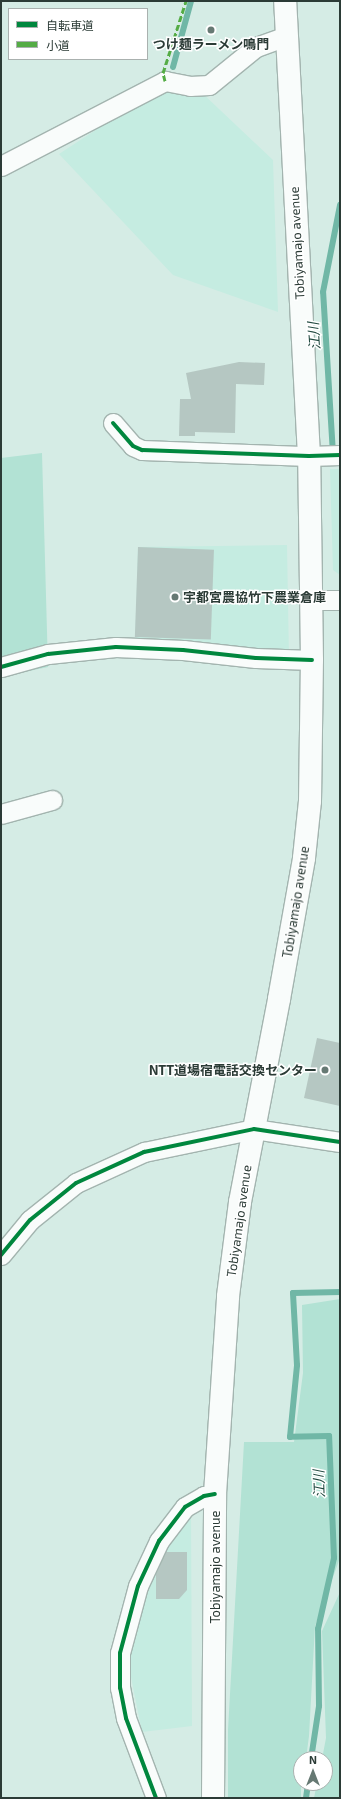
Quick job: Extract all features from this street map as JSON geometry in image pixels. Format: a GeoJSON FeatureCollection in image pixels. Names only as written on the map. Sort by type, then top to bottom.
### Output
{"type":"FeatureCollection","features":[{"type":"Feature","properties":{"kind":"highway","name":"Tobiyamajo avenue"},"geometry":{"type":"LineString","coordinates":[[213,1798],[215,1494],[228,1296],[240,1202],[304,858],[310,802],[312,660],[309,456],[285,1]]}},
{"type":"Feature","properties":{"kind":"street"},"geometry":{"type":"LineString","coordinates":[[1,166],[165,81],[190,86],[209,85],[256,47],[286,36]]}},
{"type":"Feature","properties":{"kind":"street"},"geometry":{"type":"LineString","coordinates":[[113,423],[133,446],[142,450],[309,456],[340,455]]}},
{"type":"Feature","properties":{"kind":"street"},"geometry":{"type":"LineString","coordinates":[[311,600],[340,600]]}},
{"type":"Feature","properties":{"kind":"street"},"geometry":{"type":"LineString","coordinates":[[1,667],[48,654],[116,647],[183,650],[256,658],[312,660]]}},
{"type":"Feature","properties":{"kind":"street"},"geometry":{"type":"LineString","coordinates":[[1,814],[52,800]]}},
{"type":"Feature","properties":{"kind":"street"},"geometry":{"type":"LineString","coordinates":[[1,1255],[30,1220],[76,1183],[144,1152],[254,1129],[340,1142]]}},
{"type":"Feature","properties":{"kind":"street"},"geometry":{"type":"LineString","coordinates":[[156,1798],[126,1718],[120,1688],[120,1653],[138,1586],[158,1541],[184,1507],[204,1496],[215,1494]]}},
{"type":"Feature","properties":{"kind":"shaded area"},"geometry":{"type":"Polygon","coordinates":[[[170,91],[200,91],[273,160],[278,312],[173,275],[59,154],[137,103],[170,91]]]}},
{"type":"Feature","properties":{"kind":"shaded area"},"geometry":{"type":"Polygon","coordinates":[[[42,453],[48,667],[1,677],[1,458],[42,453]]]}},
{"type":"Feature","properties":{"kind":"shaded area"},"geometry":{"type":"Polygon","coordinates":[[[330,469],[340,469],[340,575],[333,570],[330,469]]]}},
{"type":"Feature","properties":{"kind":"shaded area"},"geometry":{"type":"Polygon","coordinates":[[[287,545],[289,659],[135,648],[138,547],[287,545]]]}},
{"type":"Feature","properties":{"kind":"shaded area"},"geometry":{"type":"Polygon","coordinates":[[[340,1299],[340,1558],[315,1626],[307,1751],[293,1751],[293,1791],[301,1791],[301,1798],[228,1798],[228,1730],[244,1442],[294,1442],[303,1373],[302,1305],[340,1299]]]}},
{"type":"Feature","properties":{"kind":"shaded area"},"geometry":{"type":"Polygon","coordinates":[[[191,1506],[192,1726],[142,1732],[129,1667],[129,1598],[191,1506]]]}},
{"type":"Feature","properties":{"kind":"shaded area"},"geometry":{"type":"Polygon","coordinates":[[[340,1592],[340,1798],[314,1798],[315,1791],[333,1791],[333,1751],[324,1751],[326,1738],[322,1631],[340,1592]]]}},
{"type":"Feature","properties":{"kind":"building"},"geometry":{"type":"Polygon","coordinates":[[[239,362],[265,363],[264,385],[236,384],[235,433],[195,432],[195,436],[179,436],[180,399],[191,399],[186,373],[239,362]]]}},
{"type":"Feature","properties":{"kind":"building","name":"宇都宮農協竹下農業倉庫"},"geometry":{"type":"Polygon","coordinates":[[[138,547],[214,550],[211,640],[135,637],[138,547]]]}},
{"type":"Feature","properties":{"kind":"building","name":"NTT道場宿電話交換センター"},"geometry":{"type":"Polygon","coordinates":[[[317,1038],[340,1043],[340,1106],[304,1098],[317,1038]]]}},
{"type":"Feature","properties":{"kind":"building"},"geometry":{"type":"Polygon","coordinates":[[[166,1552],[187,1552],[187,1590],[179,1599],[156,1599],[156,1574],[166,1552]]]}},
{"type":"Feature","properties":{"kind":"waterway"},"geometry":{"type":"LineString","coordinates":[[173,67],[191,1]]}},
{"type":"Feature","properties":{"kind":"waterway","name":"江川"},"geometry":{"type":"LineString","coordinates":[[333,454],[323,292],[340,205]]}},
{"type":"Feature","properties":{"kind":"waterway","name":"江川"},"geometry":{"type":"LineString","coordinates":[[312,1751],[319,1706],[318,1629],[334,1558],[329,1436],[290,1437],[297,1365],[293,1293],[340,1292]]}},
{"type":"Feature","properties":{"kind":"waterway","name":"江川"},"geometry":{"type":"LineString","coordinates":[[306,1798],[307,1791]]}},
{"type":"Feature","properties":{"kind":"marked path"},"geometry":{"type":"LineString","coordinates":[[165,81],[163,73],[186,1]]}},
{"type":"Feature","properties":{"kind":"cycle path"},"geometry":{"type":"LineString","coordinates":[[113,423],[133,446],[142,450],[309,456],[340,455]]}},
{"type":"Feature","properties":{"kind":"cycle path"},"geometry":{"type":"LineString","coordinates":[[1,667],[48,654],[116,647],[183,650],[256,658],[312,660]]}},
{"type":"Feature","properties":{"kind":"cycle path"},"geometry":{"type":"LineString","coordinates":[[1,1255],[30,1220],[76,1183],[144,1152],[254,1129],[340,1142]]}},
{"type":"Feature","properties":{"kind":"cycle path"},"geometry":{"type":"LineString","coordinates":[[156,1798],[126,1718],[120,1688],[120,1653],[138,1586],[159,1541],[185,1507],[204,1496],[215,1494]]}},
{"type":"Feature","properties":{"kind":"place","name":"つけ麺ラーメン鳴門"},"geometry":{"type":"Point","coordinates":[211,30]}},
{"type":"Feature","properties":{"kind":"place","name":"宇都宮農協竹下農業倉庫"},"geometry":{"type":"Point","coordinates":[175,597]}},
{"type":"Feature","properties":{"kind":"place","name":"NTT道場宿電話交換センター"},"geometry":{"type":"Point","coordinates":[325,1070]}}]}
